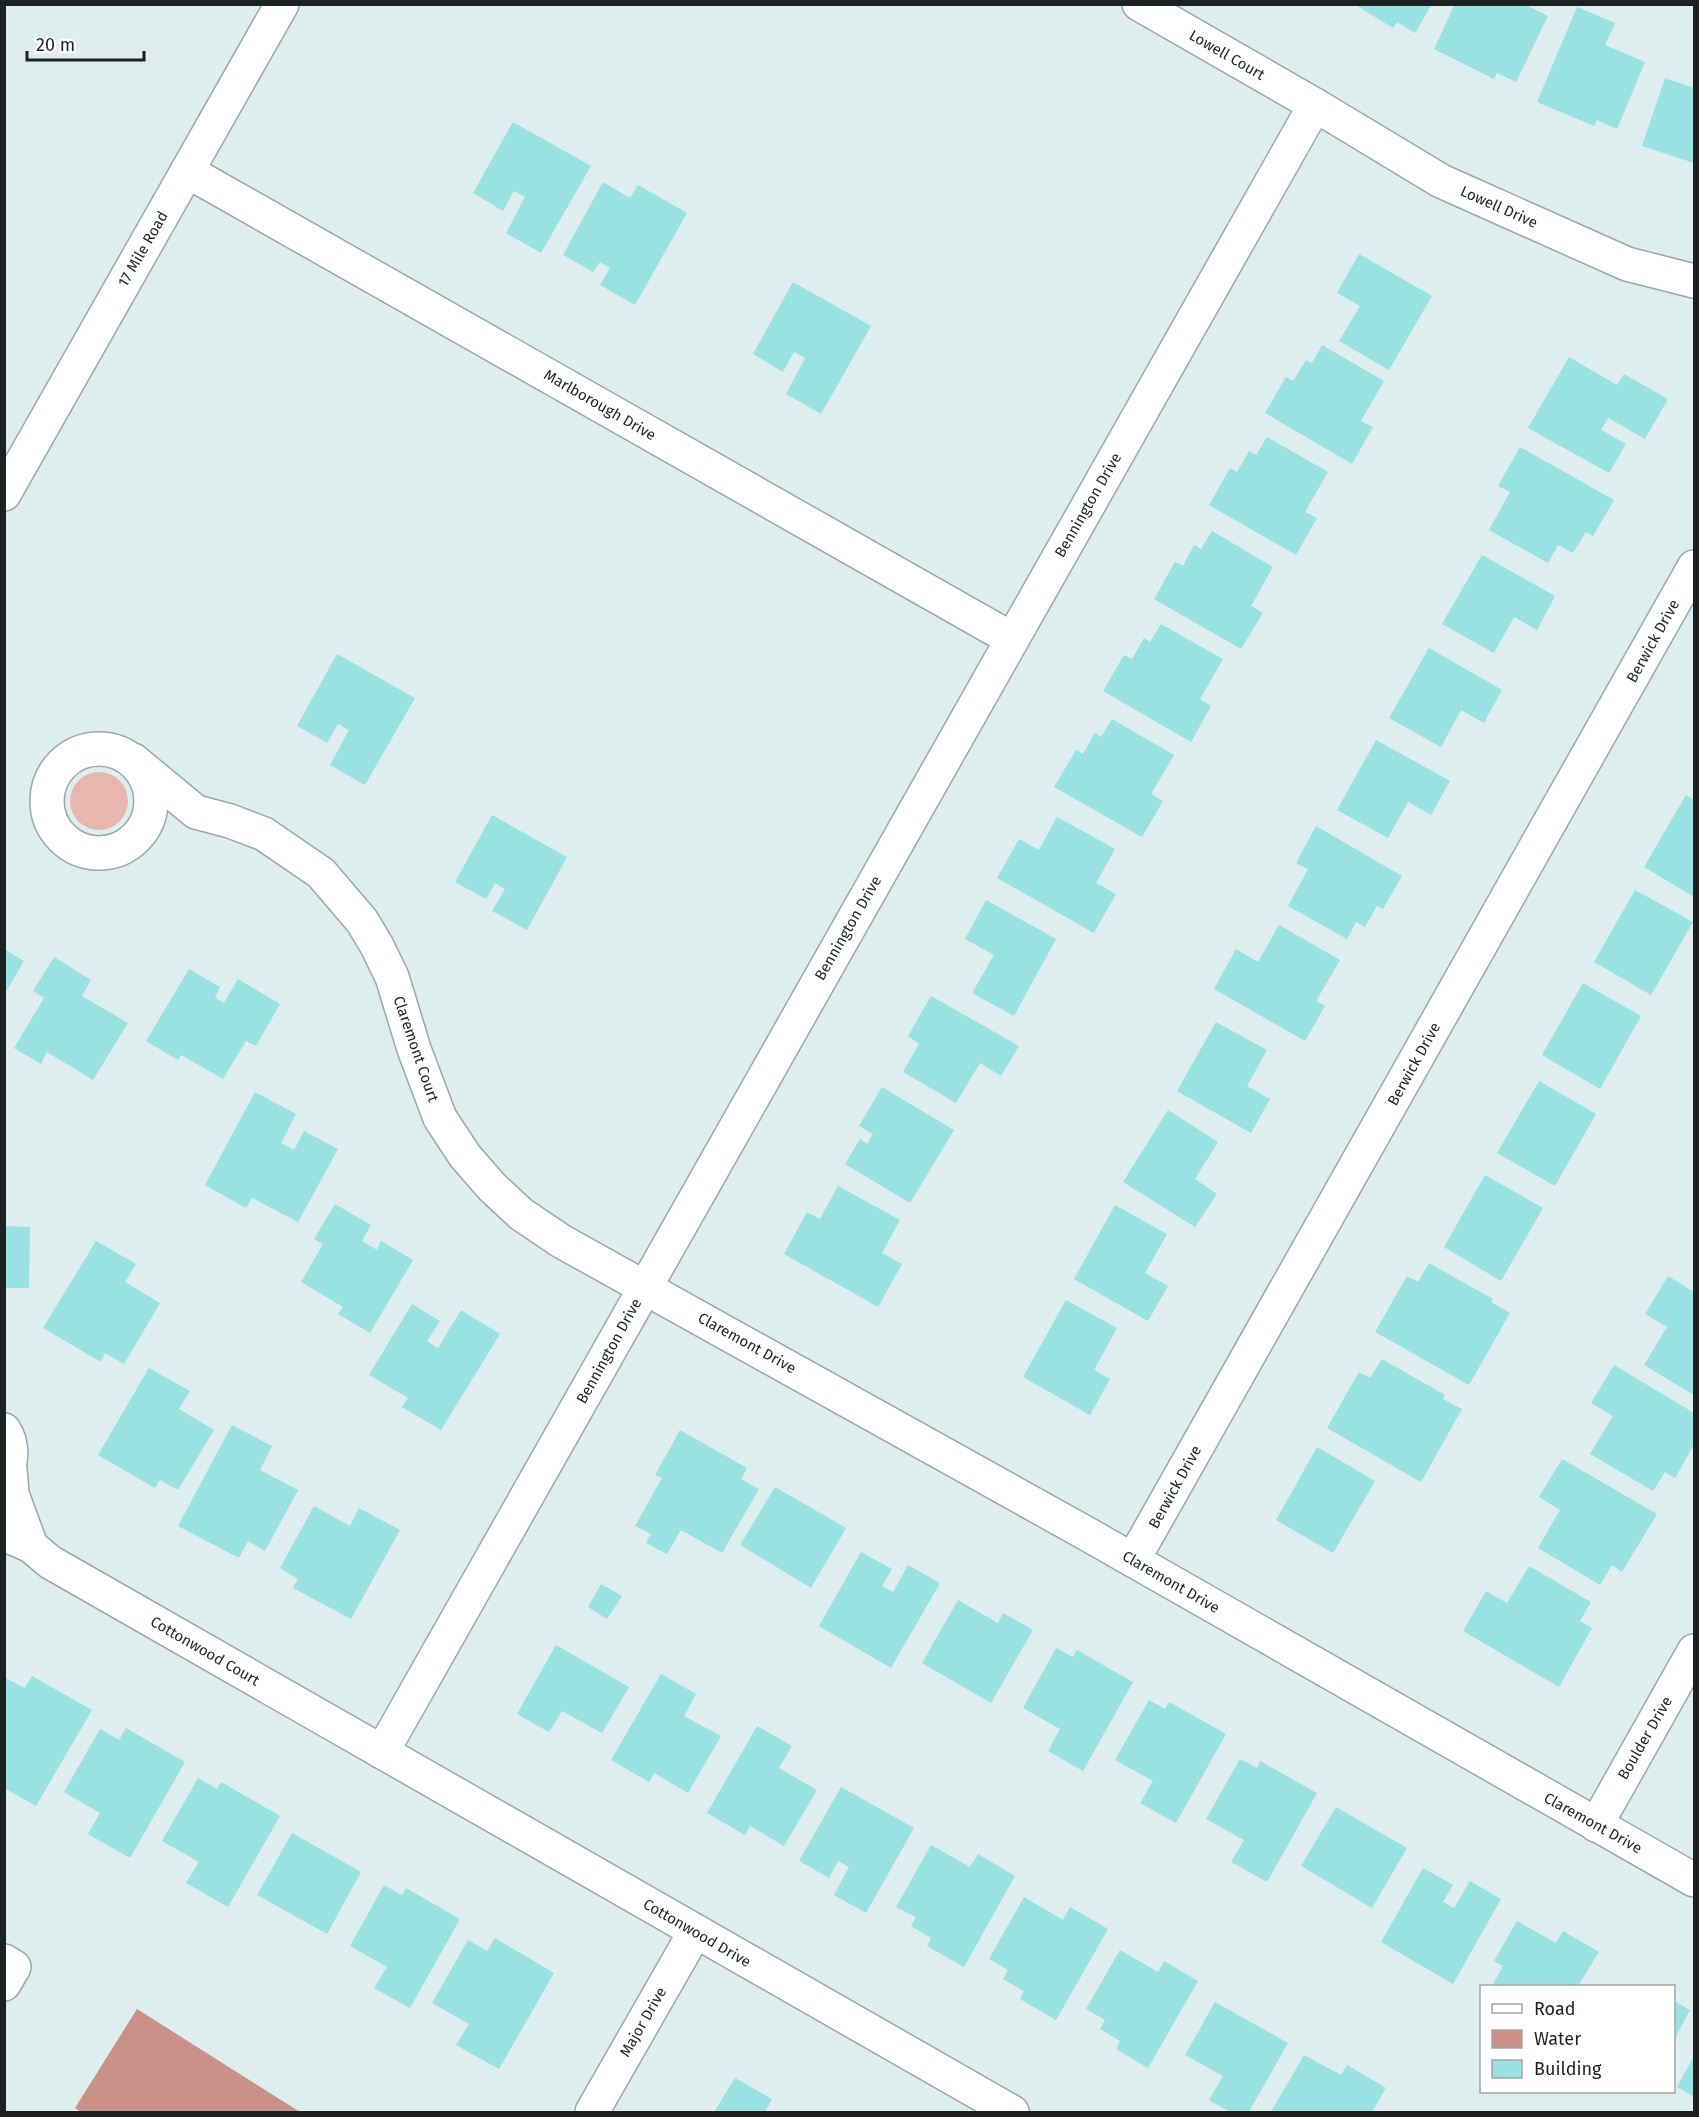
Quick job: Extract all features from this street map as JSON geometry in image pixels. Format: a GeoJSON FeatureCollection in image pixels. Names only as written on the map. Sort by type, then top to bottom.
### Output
{"type":"FeatureCollection","features":[{"type":"Feature","properties":{"kind":"street","name":"17 Mile Road"},"geometry":{"type":"LineString","coordinates":[[4,494],[282,4]]}},
{"type":"Feature","properties":{"kind":"street","name":"Lowell Court"},"geometry":{"type":"LineString","coordinates":[[1138,4],[1315,105]]}},
{"type":"Feature","properties":{"kind":"street","name":"Lowell Drive"},"geometry":{"type":"LineString","coordinates":[[1315,105],[1441,181],[1627,264],[1695,281]]}},
{"type":"Feature","properties":{"kind":"street","name":"Bennington Drive"},"geometry":{"type":"LineString","coordinates":[[382,1752],[1315,105]]}},
{"type":"Feature","properties":{"kind":"street","name":"Marlborough Drive"},"geometry":{"type":"LineString","coordinates":[[188,171],[1012,639]]}},
{"type":"Feature","properties":{"kind":"street","name":"Berwick Drive"},"geometry":{"type":"LineString","coordinates":[[1133,1560],[1695,567]]}},
{"type":"Feature","properties":{"kind":"street","name":"Claremont Court"},"geometry":{"type":"LineString","coordinates":[[196,812],[166,820],[123,848],[106,853],[89,853],[73,847],[59,836],[50,821],[46,805],[48,787],[55,771],[68,758],[83,750],[101,748],[118,752],[133,760],[196,812],[230,821],[264,834],[321,873],[362,921],[377,946],[392,977],[414,1049],[440,1118],[465,1156],[492,1187],[521,1214],[561,1240],[645,1287]]}},
{"type":"Feature","properties":{"kind":"street"},"geometry":{"type":"LineString","coordinates":[[133,760],[144,773],[150,790],[151,807],[147,823],[137,838]]}},
{"type":"Feature","properties":{"kind":"street","name":"Claremont Drive"},"geometry":{"type":"LineString","coordinates":[[645,1287],[1133,1560],[1695,1880]]}},
{"type":"Feature","properties":{"kind":"street","name":"Cottonwood Court"},"geometry":{"type":"LineString","coordinates":[[4,1430],[8,1435],[11,1452],[7,1474],[18,1540],[50,1562],[382,1752]]}},
{"type":"Feature","properties":{"kind":"street","name":"Boulder Drive"},"geometry":{"type":"LineString","coordinates":[[1596,1825],[1695,1651]]}},
{"type":"Feature","properties":{"kind":"street","name":"Cottonwood Drive"},"geometry":{"type":"LineString","coordinates":[[382,1752],[1012,2112]]}},
{"type":"Feature","properties":{"kind":"street","name":"Major Drive"},"geometry":{"type":"LineString","coordinates":[[592,2112],[694,1932]]}},
{"type":"Feature","properties":{"kind":"street"},"geometry":{"type":"LineString","coordinates":[[4,1961],[14,1967],[4,1984]]}},
{"type":"Feature","properties":{"kind":"shaded area"},"geometry":{"type":"Polygon","coordinates":[[[99,772],[110,774],[123,785],[128,801],[126,812],[115,825],[99,830],[88,828],[75,817],[70,801],[72,790],[83,777],[99,772]]]}},
{"type":"Feature","properties":{"kind":"water"},"geometry":{"type":"Polygon","coordinates":[[[137,2009],[300,2112],[81,2112],[75,2108],[137,2009]]]}},
{"type":"Feature","properties":{"kind":"building"},"geometry":{"type":"Polygon","coordinates":[[[1354,4],[1432,4],[1415,33],[1397,22],[1393,28],[1354,4]]]}},
{"type":"Feature","properties":{"kind":"building"},"geometry":{"type":"Polygon","coordinates":[[[1455,4],[1524,4],[1548,16],[1516,82],[1497,73],[1494,79],[1434,49],[1455,4]]]}},
{"type":"Feature","properties":{"kind":"building"},"geometry":{"type":"Polygon","coordinates":[[[1577,7],[1615,23],[1605,45],[1645,62],[1617,129],[1597,120],[1594,126],[1537,102],[1577,7]]]}},
{"type":"Feature","properties":{"kind":"building"},"geometry":{"type":"Polygon","coordinates":[[[1665,78],[1694,88],[1694,163],[1642,146],[1665,78]]]}},
{"type":"Feature","properties":{"kind":"building"},"geometry":{"type":"Polygon","coordinates":[[[513,122],[591,166],[541,253],[506,233],[525,197],[514,191],[503,211],[473,193],[513,122]]]}},
{"type":"Feature","properties":{"kind":"building"},"geometry":{"type":"Polygon","coordinates":[[[603,182],[630,198],[638,185],[687,213],[635,305],[600,285],[610,268],[600,262],[593,272],[563,255],[603,182]]]}},
{"type":"Feature","properties":{"kind":"building"},"geometry":{"type":"Polygon","coordinates":[[[1359,254],[1432,296],[1389,370],[1339,341],[1360,306],[1337,293],[1359,254]]]}},
{"type":"Feature","properties":{"kind":"building"},"geometry":{"type":"Polygon","coordinates":[[[793,282],[871,326],[821,414],[786,394],[805,358],[794,352],[783,372],[753,354],[793,282]]]}},
{"type":"Feature","properties":{"kind":"building"},"geometry":{"type":"Polygon","coordinates":[[[1322,345],[1384,381],[1361,421],[1373,427],[1352,464],[1265,413],[1286,377],[1293,381],[1306,360],[1312,363],[1322,345]]]}},
{"type":"Feature","properties":{"kind":"building"},"geometry":{"type":"Polygon","coordinates":[[[1569,357],[1617,385],[1624,374],[1668,399],[1645,439],[1608,418],[1601,430],[1626,444],[1609,473],[1528,428],[1569,357]]]}},
{"type":"Feature","properties":{"kind":"building"},"geometry":{"type":"Polygon","coordinates":[[[1267,437],[1328,472],[1305,512],[1317,518],[1296,555],[1209,505],[1230,468],[1237,472],[1249,451],[1256,455],[1267,437]]]}},
{"type":"Feature","properties":{"kind":"building"},"geometry":{"type":"Polygon","coordinates":[[[1520,447],[1614,500],[1593,536],[1586,532],[1573,553],[1558,545],[1548,563],[1489,530],[1510,492],[1498,486],[1520,447]]]}},
{"type":"Feature","properties":{"kind":"building"},"geometry":{"type":"Polygon","coordinates":[[[1212,531],[1273,567],[1251,606],[1263,613],[1241,649],[1154,599],[1175,562],[1183,566],[1194,545],[1201,549],[1212,531]]]}},
{"type":"Feature","properties":{"kind":"building"},"geometry":{"type":"Polygon","coordinates":[[[1482,555],[1555,596],[1537,630],[1514,617],[1494,653],[1442,624],[1482,555]]]}},
{"type":"Feature","properties":{"kind":"building"},"geometry":{"type":"Polygon","coordinates":[[[1161,624],[1223,659],[1200,699],[1211,706],[1191,742],[1103,691],[1124,655],[1132,659],[1144,638],[1150,642],[1161,624]]]}},
{"type":"Feature","properties":{"kind":"building"},"geometry":{"type":"Polygon","coordinates":[[[1429,648],[1502,690],[1484,723],[1461,710],[1441,747],[1389,718],[1429,648]]]}},
{"type":"Feature","properties":{"kind":"building"},"geometry":{"type":"Polygon","coordinates":[[[337,654],[415,698],[365,785],[330,765],[349,730],[338,724],[327,743],[297,726],[337,654]]]}},
{"type":"Feature","properties":{"kind":"building"},"geometry":{"type":"Polygon","coordinates":[[[1112,719],[1174,755],[1151,794],[1163,801],[1142,837],[1054,787],[1076,750],[1083,754],[1095,733],[1101,737],[1112,719]]]}},
{"type":"Feature","properties":{"kind":"building"},"geometry":{"type":"Polygon","coordinates":[[[1376,740],[1450,781],[1431,815],[1408,802],[1388,838],[1337,810],[1376,740]]]}},
{"type":"Feature","properties":{"kind":"building"},"geometry":{"type":"Polygon","coordinates":[[[1686,795],[1694,800],[1694,897],[1644,867],[1686,795]]]}},
{"type":"Feature","properties":{"kind":"building"},"geometry":{"type":"Polygon","coordinates":[[[492,815],[567,857],[527,930],[492,911],[505,889],[495,883],[486,899],[455,882],[492,815]]]}},
{"type":"Feature","properties":{"kind":"building"},"geometry":{"type":"Polygon","coordinates":[[[1057,817],[1115,849],[1096,883],[1116,894],[1094,933],[997,878],[1019,839],[1039,850],[1057,817]]]}},
{"type":"Feature","properties":{"kind":"building"},"geometry":{"type":"Polygon","coordinates":[[[1316,826],[1402,876],[1383,909],[1377,906],[1365,927],[1356,922],[1347,939],[1288,906],[1308,869],[1296,863],[1316,826]]]}},
{"type":"Feature","properties":{"kind":"building"},"geometry":{"type":"Polygon","coordinates":[[[1635,890],[1693,922],[1651,995],[1594,962],[1635,890]]]}},
{"type":"Feature","properties":{"kind":"building"},"geometry":{"type":"Polygon","coordinates":[[[986,900],[1056,939],[1014,1016],[972,993],[994,955],[965,939],[986,900]]]}},
{"type":"Feature","properties":{"kind":"building"},"geometry":{"type":"Polygon","coordinates":[[[1279,925],[1340,960],[1316,1001],[1325,1006],[1305,1041],[1214,989],[1236,949],[1258,962],[1279,925]]]}},
{"type":"Feature","properties":{"kind":"building"},"geometry":{"type":"Polygon","coordinates":[[[4,949],[24,961],[4,995],[4,949]]]}},
{"type":"Feature","properties":{"kind":"building"},"geometry":{"type":"Polygon","coordinates":[[[54,957],[91,980],[82,996],[128,1023],[93,1080],[47,1052],[41,1064],[14,1048],[44,998],[33,991],[54,957]]]}},
{"type":"Feature","properties":{"kind":"building"},"geometry":{"type":"Polygon","coordinates":[[[189,969],[220,987],[215,998],[224,1003],[238,979],[280,1004],[256,1046],[246,1041],[223,1079],[181,1055],[178,1060],[146,1041],[189,969]]]}},
{"type":"Feature","properties":{"kind":"building"},"geometry":{"type":"Polygon","coordinates":[[[1583,983],[1641,1016],[1600,1089],[1542,1055],[1583,983]]]}},
{"type":"Feature","properties":{"kind":"building"},"geometry":{"type":"Polygon","coordinates":[[[931,996],[1019,1046],[1001,1076],[980,1063],[956,1103],[903,1072],[919,1044],[908,1036],[931,996]]]}},
{"type":"Feature","properties":{"kind":"building"},"geometry":{"type":"Polygon","coordinates":[[[1216,1022],[1267,1050],[1247,1086],[1270,1099],[1251,1133],[1177,1091],[1216,1022]]]}},
{"type":"Feature","properties":{"kind":"building"},"geometry":{"type":"Polygon","coordinates":[[[1539,1081],[1596,1114],[1555,1186],[1497,1153],[1539,1081]]]}},
{"type":"Feature","properties":{"kind":"building"},"geometry":{"type":"Polygon","coordinates":[[[882,1087],[954,1130],[910,1203],[845,1164],[860,1139],[867,1144],[873,1134],[859,1126],[882,1087]]]}},
{"type":"Feature","properties":{"kind":"building"},"geometry":{"type":"Polygon","coordinates":[[[255,1092],[296,1114],[281,1143],[294,1150],[304,1131],[338,1149],[298,1222],[252,1198],[246,1208],[205,1185],[255,1092]]]}},
{"type":"Feature","properties":{"kind":"building"},"geometry":{"type":"Polygon","coordinates":[[[1168,1110],[1218,1142],[1195,1179],[1217,1194],[1195,1227],[1123,1182],[1168,1110]]]}},
{"type":"Feature","properties":{"kind":"building"},"geometry":{"type":"Polygon","coordinates":[[[1485,1175],[1543,1208],[1501,1281],[1444,1247],[1485,1175]]]}},
{"type":"Feature","properties":{"kind":"building"},"geometry":{"type":"Polygon","coordinates":[[[838,1186],[900,1220],[882,1253],[902,1264],[878,1307],[784,1254],[807,1212],[820,1219],[838,1186]]]}},
{"type":"Feature","properties":{"kind":"building"},"geometry":{"type":"Polygon","coordinates":[[[335,1204],[371,1225],[362,1241],[377,1250],[381,1241],[413,1260],[370,1333],[338,1314],[343,1307],[301,1282],[323,1244],[314,1239],[335,1204]]]}},
{"type":"Feature","properties":{"kind":"building"},"geometry":{"type":"Polygon","coordinates":[[[1115,1205],[1167,1234],[1145,1273],[1168,1286],[1148,1321],[1074,1279],[1115,1205]]]}},
{"type":"Feature","properties":{"kind":"building"},"geometry":{"type":"Polygon","coordinates":[[[4,1226],[30,1227],[29,1288],[4,1288],[4,1226]]]}},
{"type":"Feature","properties":{"kind":"building"},"geometry":{"type":"Polygon","coordinates":[[[96,1241],[136,1264],[125,1282],[160,1303],[124,1364],[105,1353],[101,1362],[43,1328],[96,1241]]]}},
{"type":"Feature","properties":{"kind":"building"},"geometry":{"type":"Polygon","coordinates":[[[1429,1263],[1493,1299],[1491,1302],[1510,1313],[1469,1385],[1375,1332],[1407,1276],[1418,1282],[1429,1263]]]}},
{"type":"Feature","properties":{"kind":"building"},"geometry":{"type":"Polygon","coordinates":[[[1668,1276],[1694,1292],[1694,1395],[1644,1365],[1667,1327],[1645,1314],[1668,1276]]]}},
{"type":"Feature","properties":{"kind":"building"},"geometry":{"type":"Polygon","coordinates":[[[1066,1300],[1117,1328],[1094,1370],[1110,1379],[1090,1415],[1023,1377],[1066,1300]]]}},
{"type":"Feature","properties":{"kind":"building"},"geometry":{"type":"Polygon","coordinates":[[[412,1304],[440,1321],[427,1341],[438,1348],[461,1310],[500,1334],[441,1430],[402,1407],[408,1398],[369,1375],[412,1304]]]}},
{"type":"Feature","properties":{"kind":"building"},"geometry":{"type":"Polygon","coordinates":[[[1382,1359],[1445,1395],[1443,1399],[1462,1409],[1421,1482],[1327,1428],[1359,1372],[1370,1378],[1382,1359]]]}},
{"type":"Feature","properties":{"kind":"building"},"geometry":{"type":"Polygon","coordinates":[[[1614,1365],[1694,1413],[1694,1445],[1675,1478],[1665,1472],[1653,1491],[1590,1454],[1613,1416],[1591,1403],[1614,1365]]]}},
{"type":"Feature","properties":{"kind":"building"},"geometry":{"type":"Polygon","coordinates":[[[149,1368],[190,1391],[179,1409],[214,1430],[178,1490],[160,1480],[155,1488],[98,1455],[149,1368]]]}},
{"type":"Feature","properties":{"kind":"building"},"geometry":{"type":"Polygon","coordinates":[[[232,1425],[272,1446],[260,1470],[298,1490],[265,1551],[248,1541],[239,1558],[178,1526],[232,1425]]]}},
{"type":"Feature","properties":{"kind":"building"},"geometry":{"type":"Polygon","coordinates":[[[680,1430],[747,1468],[741,1479],[759,1489],[722,1553],[681,1530],[667,1554],[646,1543],[651,1534],[635,1526],[662,1478],[655,1475],[680,1430]]]}},
{"type":"Feature","properties":{"kind":"building"},"geometry":{"type":"Polygon","coordinates":[[[1317,1447],[1375,1481],[1333,1553],[1276,1520],[1317,1447]]]}},
{"type":"Feature","properties":{"kind":"building"},"geometry":{"type":"Polygon","coordinates":[[[1562,1459],[1657,1514],[1622,1572],[1612,1565],[1600,1585],[1538,1548],[1560,1510],[1539,1497],[1562,1459]]]}},
{"type":"Feature","properties":{"kind":"building"},"geometry":{"type":"Polygon","coordinates":[[[775,1487],[846,1528],[811,1588],[740,1545],[775,1487]]]}},
{"type":"Feature","properties":{"kind":"building"},"geometry":{"type":"Polygon","coordinates":[[[314,1506],[350,1526],[359,1508],[400,1530],[351,1619],[293,1588],[298,1579],[280,1568],[314,1506]]]}},
{"type":"Feature","properties":{"kind":"building"},"geometry":{"type":"Polygon","coordinates":[[[861,1552],[892,1569],[882,1586],[893,1592],[908,1565],[940,1583],[891,1668],[819,1626],[861,1552]]]}},
{"type":"Feature","properties":{"kind":"building"},"geometry":{"type":"Polygon","coordinates":[[[1529,1566],[1591,1602],[1580,1621],[1592,1628],[1559,1687],[1463,1631],[1486,1591],[1507,1603],[1529,1566]]]}},
{"type":"Feature","properties":{"kind":"building"},"geometry":{"type":"Polygon","coordinates":[[[601,1584],[622,1596],[607,1619],[588,1607],[601,1584]]]}},
{"type":"Feature","properties":{"kind":"building"},"geometry":{"type":"Polygon","coordinates":[[[958,1600],[998,1623],[1003,1613],[1033,1630],[991,1703],[922,1663],[958,1600]]]}},
{"type":"Feature","properties":{"kind":"building"},"geometry":{"type":"Polygon","coordinates":[[[556,1645],[629,1687],[602,1733],[562,1711],[549,1732],[517,1714],[556,1645]]]}},
{"type":"Feature","properties":{"kind":"building"},"geometry":{"type":"Polygon","coordinates":[[[1056,1648],[1073,1657],[1077,1650],[1133,1682],[1083,1771],[1048,1751],[1060,1729],[1023,1708],[1056,1648]]]}},
{"type":"Feature","properties":{"kind":"building"},"geometry":{"type":"Polygon","coordinates":[[[661,1674],[696,1694],[684,1716],[721,1736],[688,1793],[654,1773],[649,1782],[611,1760],[661,1674]]]}},
{"type":"Feature","properties":{"kind":"building"},"geometry":{"type":"Polygon","coordinates":[[[32,1676],[92,1710],[36,1806],[4,1788],[5,1678],[25,1688],[32,1676]]]}},
{"type":"Feature","properties":{"kind":"building"},"geometry":{"type":"Polygon","coordinates":[[[1149,1700],[1165,1709],[1169,1702],[1226,1734],[1176,1823],[1140,1803],[1153,1781],[1115,1760],[1149,1700]]]}},
{"type":"Feature","properties":{"kind":"building"},"geometry":{"type":"Polygon","coordinates":[[[757,1726],[792,1746],[779,1768],[817,1790],[784,1846],[750,1826],[745,1835],[707,1813],[757,1726]]]}},
{"type":"Feature","properties":{"kind":"building"},"geometry":{"type":"Polygon","coordinates":[[[126,1728],[185,1762],[130,1858],[88,1834],[100,1813],[64,1792],[100,1729],[119,1740],[126,1728]]]}},
{"type":"Feature","properties":{"kind":"building"},"geometry":{"type":"Polygon","coordinates":[[[1240,1759],[1257,1768],[1260,1761],[1317,1793],[1267,1882],[1231,1862],[1244,1840],[1206,1819],[1240,1759]]]}},
{"type":"Feature","properties":{"kind":"building"},"geometry":{"type":"Polygon","coordinates":[[[198,1778],[217,1789],[221,1782],[280,1816],[228,1907],[186,1883],[199,1862],[162,1841],[198,1778]]]}},
{"type":"Feature","properties":{"kind":"building"},"geometry":{"type":"Polygon","coordinates":[[[841,1787],[914,1828],[866,1913],[834,1895],[849,1867],[838,1861],[829,1878],[799,1861],[841,1787]]]}},
{"type":"Feature","properties":{"kind":"building"},"geometry":{"type":"Polygon","coordinates":[[[1336,1807],[1407,1848],[1372,1908],[1301,1866],[1336,1807]]]}},
{"type":"Feature","properties":{"kind":"building"},"geometry":{"type":"Polygon","coordinates":[[[292,1833],[361,1872],[327,1934],[257,1895],[292,1833]]]}},
{"type":"Feature","properties":{"kind":"building"},"geometry":{"type":"Polygon","coordinates":[[[931,1845],[970,1867],[978,1854],[1015,1876],[964,1967],[927,1946],[931,1938],[911,1926],[916,1917],[896,1907],[931,1845]]]}},
{"type":"Feature","properties":{"kind":"building"},"geometry":{"type":"Polygon","coordinates":[[[1423,1868],[1453,1885],[1443,1902],[1454,1908],[1470,1881],[1501,1899],[1453,1984],[1381,1942],[1423,1868]]]}},
{"type":"Feature","properties":{"kind":"building"},"geometry":{"type":"Polygon","coordinates":[[[384,1885],[402,1895],[406,1888],[460,1919],[410,2008],[374,1988],[387,1967],[350,1946],[384,1885]]]}},
{"type":"Feature","properties":{"kind":"building"},"geometry":{"type":"Polygon","coordinates":[[[1024,1897],[1063,1920],[1070,1907],[1108,1929],[1056,2020],[1020,1999],[1024,1991],[1003,1979],[1008,1970],[989,1959],[1024,1897]]]}},
{"type":"Feature","properties":{"kind":"building"},"geometry":{"type":"Polygon","coordinates":[[[1517,1921],[1556,1943],[1563,1931],[1599,1952],[1579,1985],[1493,1985],[1503,1966],[1494,1961],[1517,1921]]]}},
{"type":"Feature","properties":{"kind":"building"},"geometry":{"type":"Polygon","coordinates":[[[495,1938],[554,1973],[499,2069],[456,2045],[469,2024],[432,2003],[468,1940],[487,1951],[495,1938]]]}},
{"type":"Feature","properties":{"kind":"building"},"geometry":{"type":"Polygon","coordinates":[[[1120,1950],[1158,1972],[1164,1961],[1198,1981],[1148,2068],[1116,2049],[1120,2041],[1100,2029],[1105,2020],[1086,2009],[1120,1950]]]}},
{"type":"Feature","properties":{"kind":"building"},"geometry":{"type":"Polygon","coordinates":[[[1215,2002],[1288,2043],[1249,2112],[1230,2112],[1209,2100],[1223,2076],[1185,2055],[1215,2002]]]}},
{"type":"Feature","properties":{"kind":"building"},"geometry":{"type":"Polygon","coordinates":[[[1675,2002],[1690,2010],[1675,2038],[1675,2002]]]}},
{"type":"Feature","properties":{"kind":"building"},"geometry":{"type":"Polygon","coordinates":[[[1304,2055],[1341,2075],[1347,2065],[1386,2088],[1372,2112],[1271,2112],[1304,2055]]]}},
{"type":"Feature","properties":{"kind":"building"},"geometry":{"type":"Polygon","coordinates":[[[1694,2056],[1694,2097],[1677,2087],[1694,2056]]]}},
{"type":"Feature","properties":{"kind":"building"},"geometry":{"type":"Polygon","coordinates":[[[735,2078],[772,2099],[765,2112],[714,2112],[735,2078]]]}}]}
